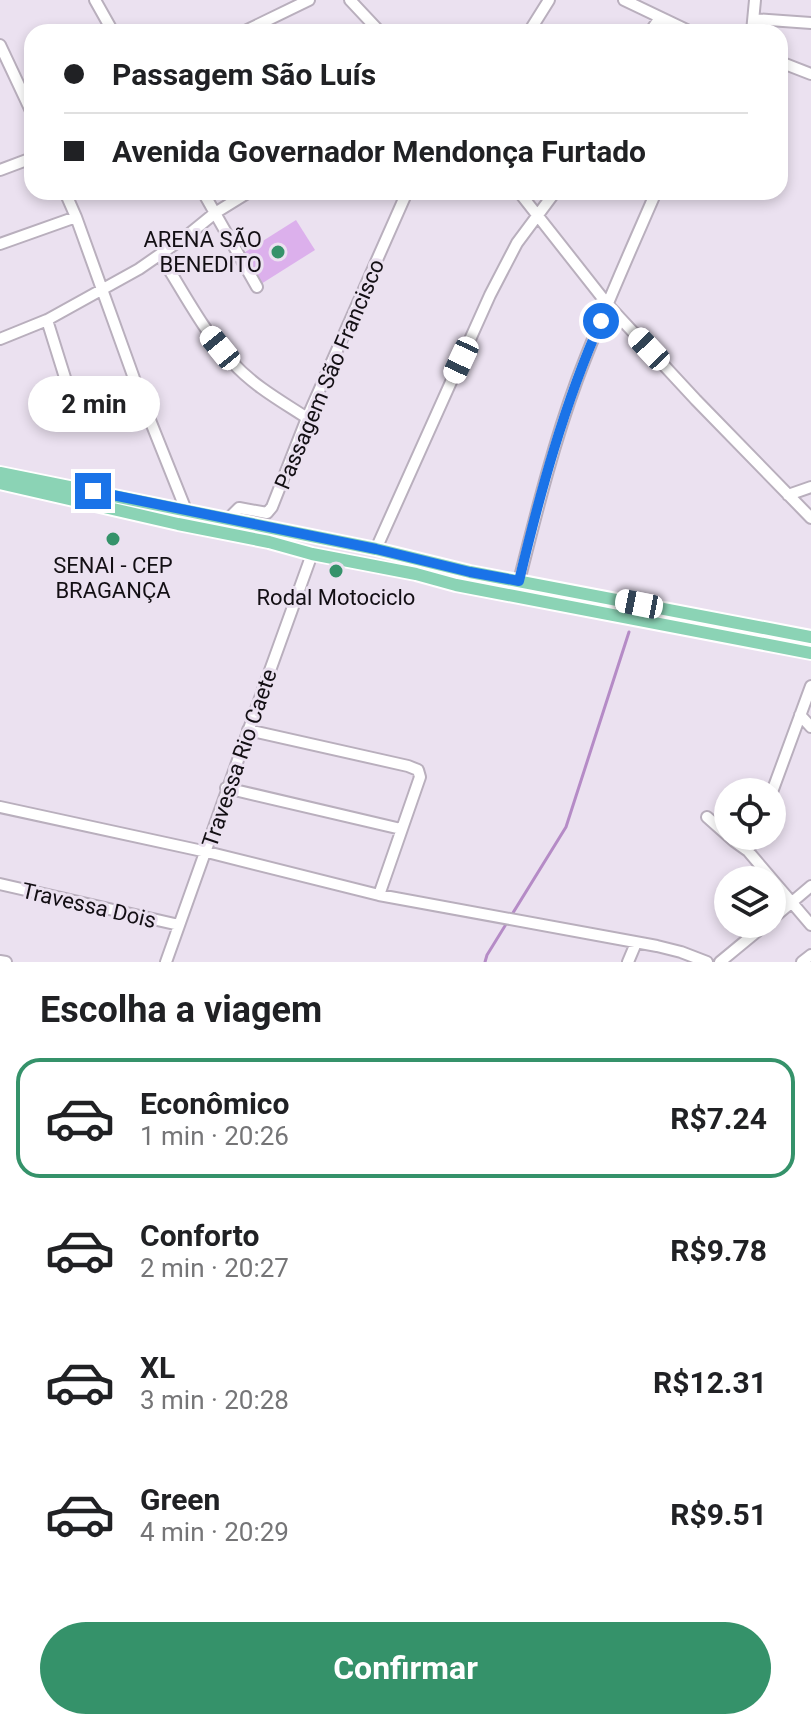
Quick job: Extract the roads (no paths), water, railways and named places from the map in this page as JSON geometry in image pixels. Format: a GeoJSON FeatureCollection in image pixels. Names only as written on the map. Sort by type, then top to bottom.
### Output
{"type":"FeatureCollection","features":[{"type":"Feature","properties":{"kind":"main road"},"geometry":{"type":"LineString","coordinates":[[0,473],[376,549],[470,572],[811,637]]}},
{"type":"Feature","properties":{"kind":"main road"},"geometry":{"type":"LineString","coordinates":[[0,483],[456,585],[811,653]]}},
{"type":"Feature","properties":{"kind":"street"},"geometry":{"type":"LineString","coordinates":[[95,0],[108,24]]}},
{"type":"Feature","properties":{"kind":"street"},"geometry":{"type":"LineString","coordinates":[[260,24],[309,0]]}},
{"type":"Feature","properties":{"kind":"street"},"geometry":{"type":"LineString","coordinates":[[350,0],[372,24]]}},
{"type":"Feature","properties":{"kind":"street"},"geometry":{"type":"LineString","coordinates":[[534,24],[549,0]]}},
{"type":"Feature","properties":{"kind":"street"},"geometry":{"type":"LineString","coordinates":[[624,0],[673,24]]}},
{"type":"Feature","properties":{"kind":"street"},"geometry":{"type":"LineString","coordinates":[[753,24],[755,0]]}},
{"type":"Feature","properties":{"kind":"street"},"geometry":{"type":"LineString","coordinates":[[656,24],[660,18]]}},
{"type":"Feature","properties":{"kind":"street"},"geometry":{"type":"LineString","coordinates":[[754,19],[811,23]]}},
{"type":"Feature","properties":{"kind":"street"},"geometry":{"type":"LineString","coordinates":[[0,45],[24,96]]}},
{"type":"Feature","properties":{"kind":"street"},"geometry":{"type":"LineString","coordinates":[[788,65],[811,74]]}},
{"type":"Feature","properties":{"kind":"street"},"geometry":{"type":"LineString","coordinates":[[0,170],[24,161]]}},
{"type":"Feature","properties":{"kind":"street"},"geometry":{"type":"LineString","coordinates":[[69,200],[186,510]]}},
{"type":"Feature","properties":{"kind":"street"},"geometry":{"type":"LineString","coordinates":[[208,200],[257,287]]}},
{"type":"Feature","properties":{"kind":"street"},"geometry":{"type":"LineString","coordinates":[[0,339],[47,320],[139,269],[236,200]]}},
{"type":"Feature","properties":{"kind":"street","name":"Passagem São Francisco"},"geometry":{"type":"LineString","coordinates":[[228,519],[239,508],[264,513],[270,511],[307,418],[403,200]]}},
{"type":"Feature","properties":{"kind":"street"},"geometry":{"type":"LineString","coordinates":[[526,200],[608,305],[811,518]]}},
{"type":"Feature","properties":{"kind":"street"},"geometry":{"type":"LineString","coordinates":[[376,549],[490,295],[517,243],[548,200]]}},
{"type":"Feature","properties":{"kind":"street"},"geometry":{"type":"LineString","coordinates":[[519,581],[576,383],[653,200]]}},
{"type":"Feature","properties":{"kind":"street"},"geometry":{"type":"LineString","coordinates":[[0,244],[76,217]]}},
{"type":"Feature","properties":{"kind":"street"},"geometry":{"type":"LineString","coordinates":[[160,255],[208,333],[232,362],[264,390],[307,418]]}},
{"type":"Feature","properties":{"kind":"street"},"geometry":{"type":"LineString","coordinates":[[47,320],[78,411],[85,412],[140,395]]}},
{"type":"Feature","properties":{"kind":"street"},"geometry":{"type":"LineString","coordinates":[[788,495],[811,487]]}},
{"type":"Feature","properties":{"kind":"street","name":"Travessa Rio Caete"},"geometry":{"type":"LineString","coordinates":[[166,962],[312,554]]}},
{"type":"Feature","properties":{"kind":"street"},"geometry":{"type":"LineString","coordinates":[[777,778],[811,686]]}},
{"type":"Feature","properties":{"kind":"street"},"geometry":{"type":"LineString","coordinates":[[800,715],[811,727]]}},
{"type":"Feature","properties":{"kind":"street"},"geometry":{"type":"LineString","coordinates":[[248,730],[416,768],[420,777],[379,895]]}},
{"type":"Feature","properties":{"kind":"street"},"geometry":{"type":"LineString","coordinates":[[226,788],[401,829]]}},
{"type":"Feature","properties":{"kind":"street"},"geometry":{"type":"LineString","coordinates":[[0,807],[207,852],[379,895],[681,952],[707,962]]}},
{"type":"Feature","properties":{"kind":"street"},"geometry":{"type":"LineString","coordinates":[[707,817],[748,851],[811,925]]}},
{"type":"Feature","properties":{"kind":"street","name":"Travessa Dois"},"geometry":{"type":"LineString","coordinates":[[0,884],[179,925]]}},
{"type":"Feature","properties":{"kind":"street"},"geometry":{"type":"LineString","coordinates":[[786,908],[811,886]]}},
{"type":"Feature","properties":{"kind":"street"},"geometry":{"type":"LineString","coordinates":[[720,962],[749,938]]}},
{"type":"Feature","properties":{"kind":"street"},"geometry":{"type":"LineString","coordinates":[[628,962],[636,943]]}},
{"type":"Feature","properties":{"kind":"street"},"geometry":{"type":"LineString","coordinates":[[802,962],[811,955]]}},
{"type":"Feature","properties":{"kind":"street"},"geometry":{"type":"LineString","coordinates":[[0,961],[6,962]]}},
{"type":"Feature","properties":{"kind":"waterway"},"geometry":{"type":"LineString","coordinates":[[485,962],[566,827],[629,632]]}},
{"type":"Feature","properties":{"kind":"place","name":"ARENA SÃO BENEDITO"},"geometry":{"type":"Point","coordinates":[278,252]}},
{"type":"Feature","properties":{"kind":"place","name":"SENAI - CEP BRAGANÇA"},"geometry":{"type":"Point","coordinates":[113,539]}},
{"type":"Feature","properties":{"kind":"place","name":"Rodal Motociclo"},"geometry":{"type":"Point","coordinates":[336,571]}}]}
